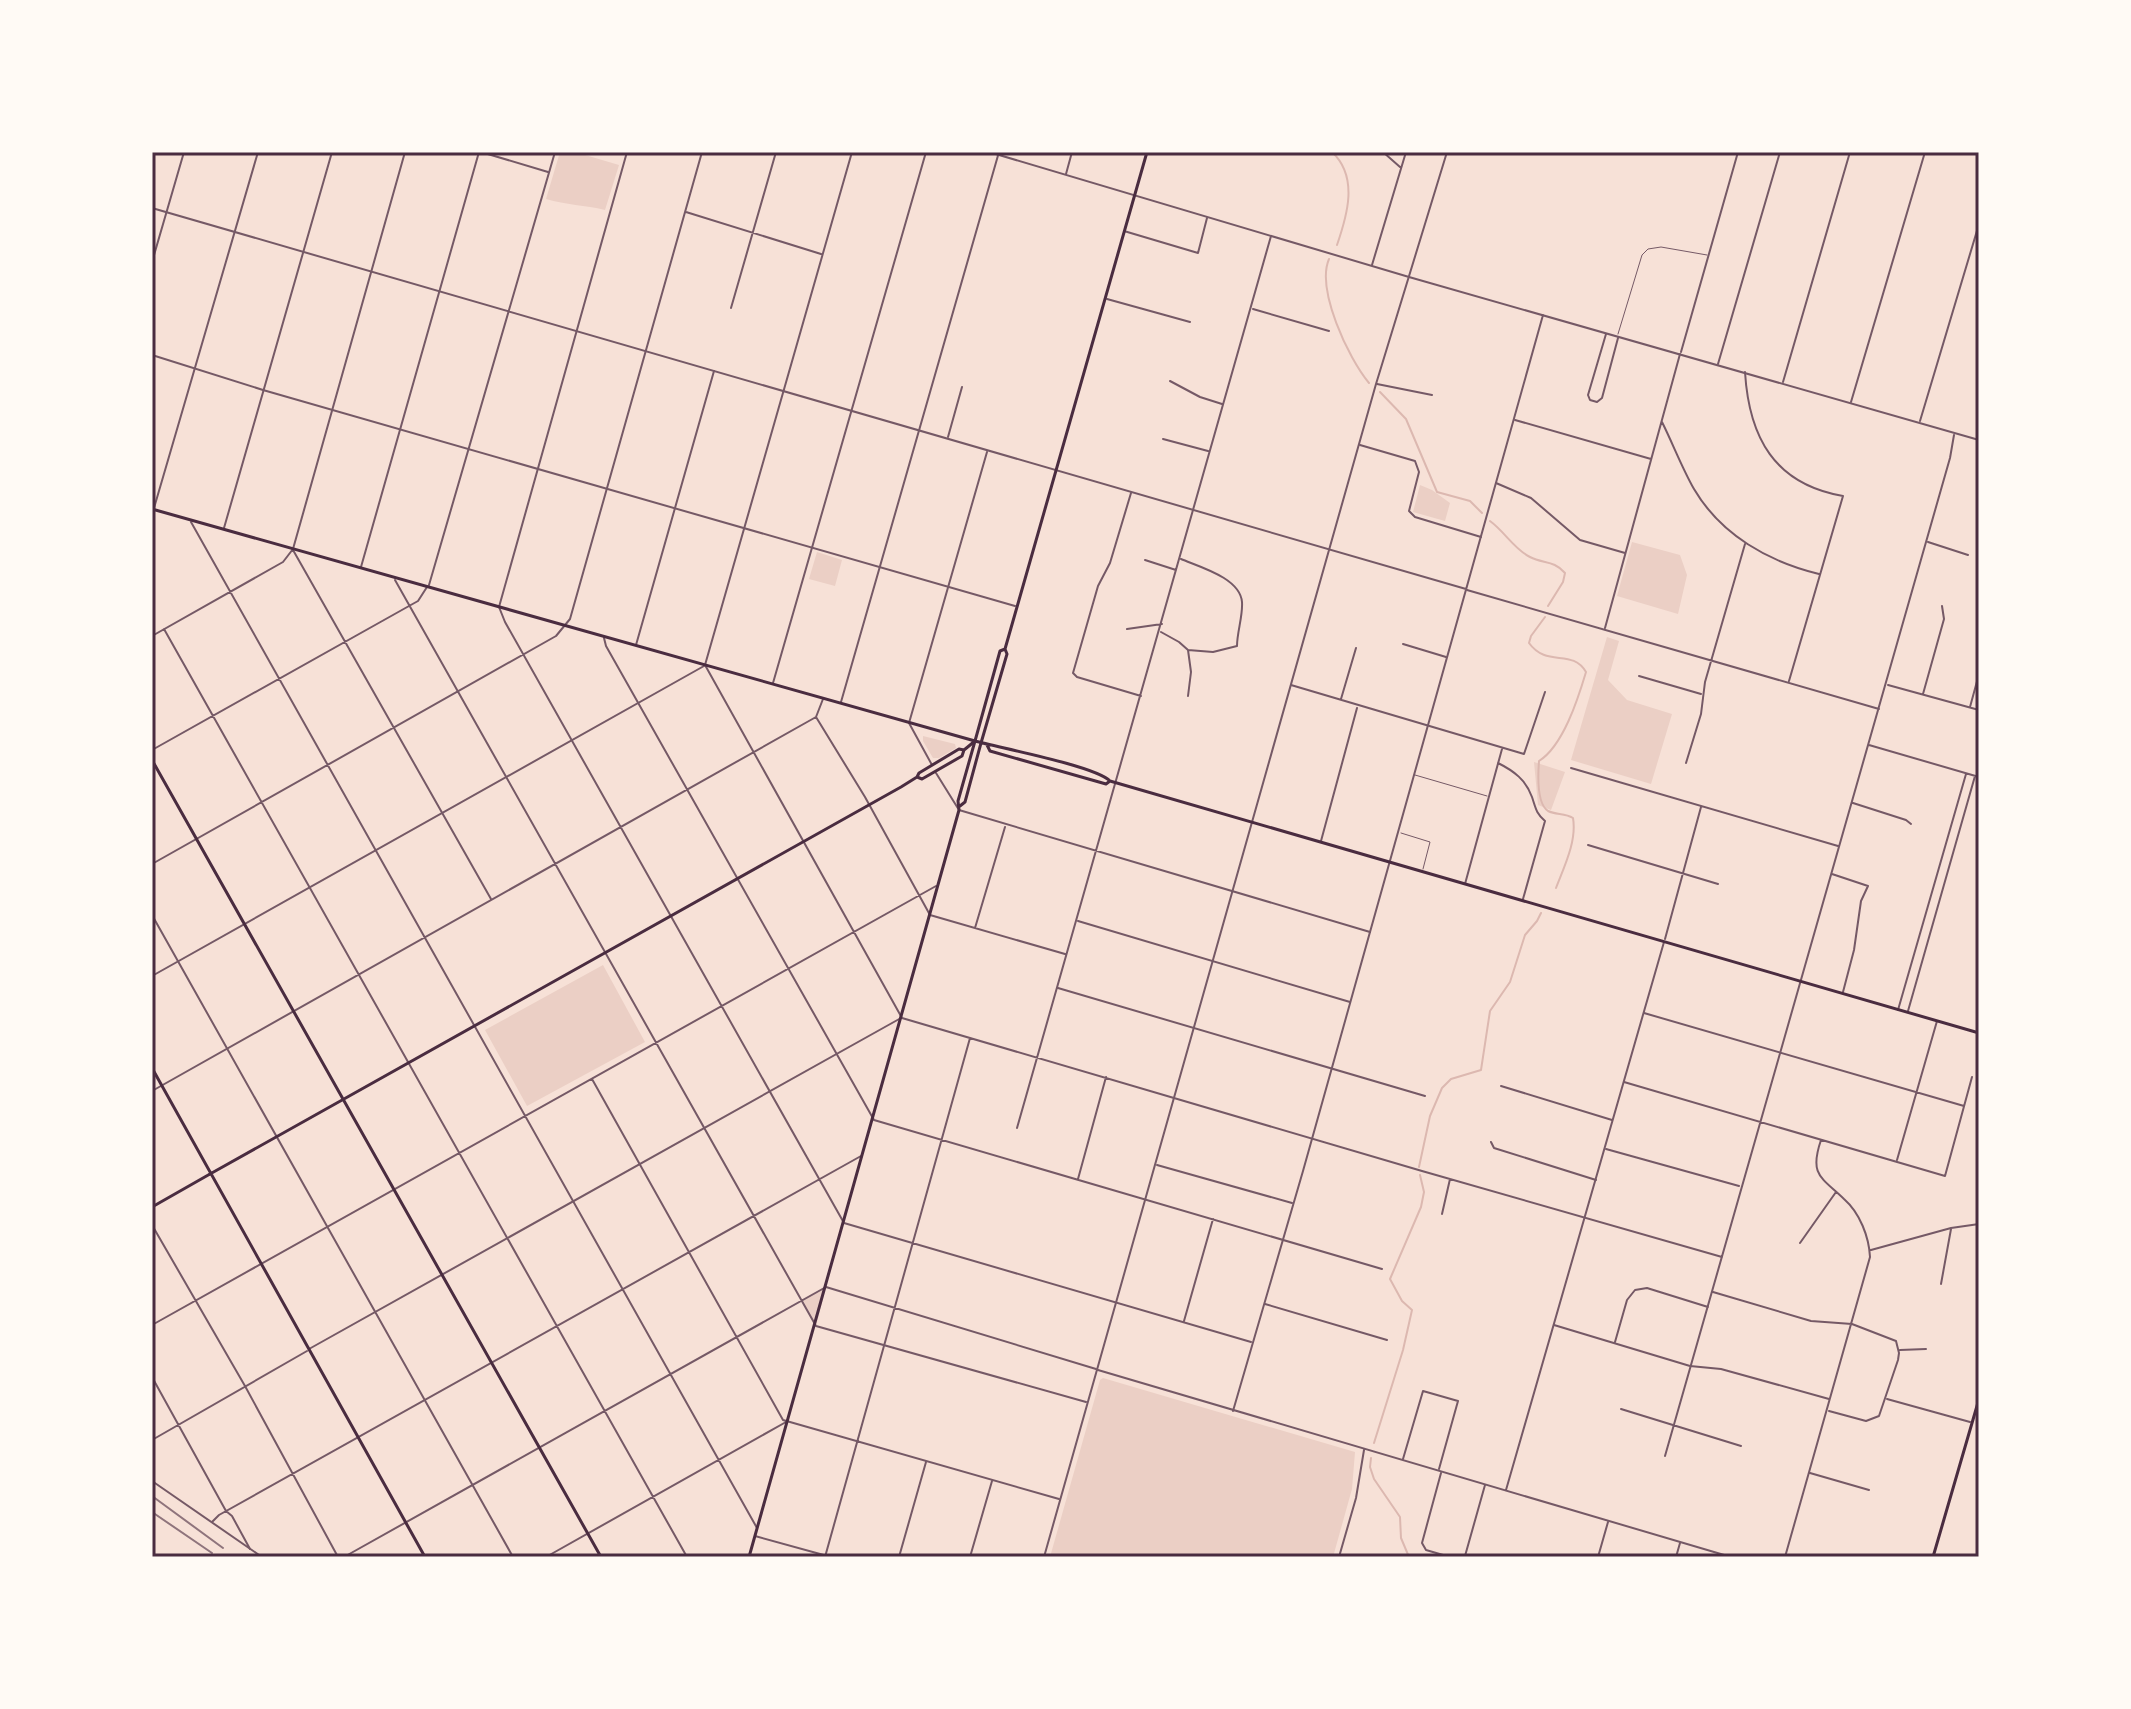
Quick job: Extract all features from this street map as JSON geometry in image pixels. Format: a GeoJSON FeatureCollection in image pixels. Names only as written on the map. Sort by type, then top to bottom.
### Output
{"type":"FeatureCollection","features":[{"type":"Feature","properties":{"kind":"main road"},"geometry":{"type":"LineString","coordinates":[[959,808],[965,802],[1007,654],[1005,649],[1147,152]]}},
{"type":"Feature","properties":{"kind":"main road"},"geometry":{"type":"LineString","coordinates":[[153,509],[992,744],[1107,777],[1110,781]]}},
{"type":"Feature","properties":{"kind":"main road"},"geometry":{"type":"LineString","coordinates":[[749,1557],[874,1120],[1000,651],[1005,649]]}},
{"type":"Feature","properties":{"kind":"main road"},"geometry":{"type":"LineString","coordinates":[[917,777],[922,779],[962,756],[964,750],[975,741]]}},
{"type":"Feature","properties":{"kind":"main road"},"geometry":{"type":"LineString","coordinates":[[987,745],[990,751],[1106,784],[1117,781],[1979,1033]]}},
{"type":"Feature","properties":{"kind":"main road"},"geometry":{"type":"LineString","coordinates":[[152,1207],[869,805],[959,749],[964,750]]}},
{"type":"Feature","properties":{"kind":"main road"},"geometry":{"type":"LineString","coordinates":[[152,760],[601,1557]]}},
{"type":"Feature","properties":{"kind":"main road"},"geometry":{"type":"LineString","coordinates":[[152,1068],[425,1557]]}},
{"type":"Feature","properties":{"kind":"main road"},"geometry":{"type":"LineString","coordinates":[[1933,1557],[1979,1399]]}},
{"type":"Feature","properties":{"kind":"street"},"geometry":{"type":"LineString","coordinates":[[152,262],[184,152]]}},
{"type":"Feature","properties":{"kind":"street"},"geometry":{"type":"LineString","coordinates":[[153,509],[258,152]]}},
{"type":"Feature","properties":{"kind":"street"},"geometry":{"type":"LineString","coordinates":[[224,529],[332,152]]}},
{"type":"Feature","properties":{"kind":"street"},"geometry":{"type":"LineString","coordinates":[[152,636],[283,562],[293,549],[405,152]]}},
{"type":"Feature","properties":{"kind":"street"},"geometry":{"type":"LineString","coordinates":[[360,568],[480,152],[549,172]]}},
{"type":"Feature","properties":{"kind":"street"},"geometry":{"type":"LineString","coordinates":[[152,750],[418,601],[427,587],[555,152]]}},
{"type":"Feature","properties":{"kind":"street"},"geometry":{"type":"LineString","coordinates":[[627,152],[499,607],[523,654],[844,1223],[1252,1342]]}},
{"type":"Feature","properties":{"kind":"street"},"geometry":{"type":"LineString","coordinates":[[152,864],[556,636],[566,626],[702,152]]}},
{"type":"Feature","properties":{"kind":"street"},"geometry":{"type":"LineString","coordinates":[[731,308],[776,152]]}},
{"type":"Feature","properties":{"kind":"street"},"geometry":{"type":"LineString","coordinates":[[152,976],[705,665],[852,152]]}},
{"type":"Feature","properties":{"kind":"street"},"geometry":{"type":"LineString","coordinates":[[772,684],[926,152]]}},
{"type":"Feature","properties":{"kind":"street"},"geometry":{"type":"LineString","coordinates":[[989,152],[1409,277],[1979,440]]}},
{"type":"Feature","properties":{"kind":"street"},"geometry":{"type":"LineString","coordinates":[[1065,175],[1072,152]]}},
{"type":"Feature","properties":{"kind":"street"},"geometry":{"type":"LineString","coordinates":[[1383,152],[1401,167]]}},
{"type":"Feature","properties":{"kind":"street"},"geometry":{"type":"LineString","coordinates":[[1372,265],[1406,152]]}},
{"type":"Feature","properties":{"kind":"street"},"geometry":{"type":"LineString","coordinates":[[1044,1557],[1376,384],[1447,152]]}},
{"type":"Feature","properties":{"kind":"street"},"geometry":{"type":"LineString","coordinates":[[1605,629],[1738,152]]}},
{"type":"Feature","properties":{"kind":"street"},"geometry":{"type":"LineString","coordinates":[[1718,364],[1780,152]]}},
{"type":"Feature","properties":{"kind":"street"},"geometry":{"type":"LineString","coordinates":[[1783,382],[1850,152]]}},
{"type":"Feature","properties":{"kind":"street"},"geometry":{"type":"LineString","coordinates":[[1851,402],[1925,152]]}},
{"type":"Feature","properties":{"kind":"street"},"geometry":{"type":"LineString","coordinates":[[841,703],[999,153]]}},
{"type":"Feature","properties":{"kind":"street"},"geometry":{"type":"LineString","coordinates":[[152,208],[1879,709]]}},
{"type":"Feature","properties":{"kind":"street"},"geometry":{"type":"LineString","coordinates":[[685,212],[823,254]]}},
{"type":"Feature","properties":{"kind":"street"},"geometry":{"type":"LineString","coordinates":[[1124,231],[1198,253],[1208,217]]}},
{"type":"Feature","properties":{"kind":"street"},"geometry":{"type":"LineString","coordinates":[[1919,422],[1979,224]]}},
{"type":"Feature","properties":{"kind":"street"},"geometry":{"type":"LineString","coordinates":[[1017,1128],[1272,235]]}},
{"type":"Feature","properties":{"kind":"street"},"geometry":{"type":"LineString","coordinates":[[1105,298],[1190,322]]}},
{"type":"Feature","properties":{"kind":"street"},"geometry":{"type":"LineString","coordinates":[[1252,309],[1329,331]]}},
{"type":"Feature","properties":{"kind":"street"},"geometry":{"type":"LineString","coordinates":[[1233,1411],[1543,315]]}},
{"type":"Feature","properties":{"kind":"street"},"geometry":{"type":"LineString","coordinates":[[1606,333],[1588,395],[1590,400],[1597,402],[1602,398],[1618,337]]}},
{"type":"Feature","properties":{"kind":"street"},"geometry":{"type":"LineString","coordinates":[[152,355],[263,390],[1017,607]]}},
{"type":"Feature","properties":{"kind":"street"},"geometry":{"type":"LineString","coordinates":[[636,646],[714,371]]}},
{"type":"Feature","properties":{"kind":"street"},"geometry":{"type":"LineString","coordinates":[[1745,372],[1748,404],[1762,445],[1794,479],[1843,496],[1789,682]]}},
{"type":"Feature","properties":{"kind":"street"},"geometry":{"type":"LineString","coordinates":[[1170,381],[1200,397],[1223,404]]}},
{"type":"Feature","properties":{"kind":"street"},"geometry":{"type":"LineString","coordinates":[[1376,384],[1432,395]]}},
{"type":"Feature","properties":{"kind":"street"},"geometry":{"type":"LineString","coordinates":[[948,438],[962,387]]}},
{"type":"Feature","properties":{"kind":"street"},"geometry":{"type":"LineString","coordinates":[[1514,419],[1652,459]]}},
{"type":"Feature","properties":{"kind":"street"},"geometry":{"type":"LineString","coordinates":[[1662,422],[1701,499],[1745,544],[1785,564],[1820,574]]}},
{"type":"Feature","properties":{"kind":"street"},"geometry":{"type":"LineString","coordinates":[[1665,1456],[1869,745],[1950,458],[1954,433]]}},
{"type":"Feature","properties":{"kind":"street"},"geometry":{"type":"LineString","coordinates":[[1163,439],[1209,452]]}},
{"type":"Feature","properties":{"kind":"street"},"geometry":{"type":"LineString","coordinates":[[1359,445],[1415,461],[1419,472],[1409,511],[1415,517],[1481,537]]}},
{"type":"Feature","properties":{"kind":"street"},"geometry":{"type":"LineString","coordinates":[[932,765],[909,723],[987,451]]}},
{"type":"Feature","properties":{"kind":"street"},"geometry":{"type":"LineString","coordinates":[[1496,483],[1531,498],[1580,540],[1626,553]]}},
{"type":"Feature","properties":{"kind":"street"},"geometry":{"type":"LineString","coordinates":[[1131,492],[1110,563],[1098,586],[1073,673],[1077,677],[1142,696]]}},
{"type":"Feature","properties":{"kind":"street"},"geometry":{"type":"LineString","coordinates":[[190,520],[757,1529]]}},
{"type":"Feature","properties":{"kind":"street"},"geometry":{"type":"LineString","coordinates":[[1926,542],[1968,555]]}},
{"type":"Feature","properties":{"kind":"street"},"geometry":{"type":"LineString","coordinates":[[1686,763],[1701,714],[1702,694],[1711,660],[1745,544]]}},
{"type":"Feature","properties":{"kind":"street"},"geometry":{"type":"LineString","coordinates":[[293,549],[491,900]]}},
{"type":"Feature","properties":{"kind":"street"},"geometry":{"type":"LineString","coordinates":[[1180,558],[1236,587],[1242,602],[1237,646],[1223,650],[1188,650]]}},
{"type":"Feature","properties":{"kind":"street"},"geometry":{"type":"LineString","coordinates":[[1145,560],[1177,570]]}},
{"type":"Feature","properties":{"kind":"street"},"geometry":{"type":"LineString","coordinates":[[395,578],[816,1326],[1087,1402]]}},
{"type":"Feature","properties":{"kind":"street"},"geometry":{"type":"LineString","coordinates":[[1923,695],[1944,619],[1942,606]]}},
{"type":"Feature","properties":{"kind":"street"},"geometry":{"type":"LineString","coordinates":[[1127,629],[1162,624]]}},
{"type":"Feature","properties":{"kind":"street"},"geometry":{"type":"LineString","coordinates":[[164,629],[687,1557]]}},
{"type":"Feature","properties":{"kind":"street"},"geometry":{"type":"LineString","coordinates":[[1159,631],[1188,650],[1191,672],[1188,696]]}},
{"type":"Feature","properties":{"kind":"street"},"geometry":{"type":"LineString","coordinates":[[604,637],[606,646],[686,791],[874,1120],[1382,1269]]}},
{"type":"Feature","properties":{"kind":"street"},"geometry":{"type":"LineString","coordinates":[[1403,644],[1447,657]]}},
{"type":"Feature","properties":{"kind":"street"},"geometry":{"type":"LineString","coordinates":[[1340,700],[1356,648]]}},
{"type":"Feature","properties":{"kind":"street"},"geometry":{"type":"LineString","coordinates":[[705,665],[902,1018]]}},
{"type":"Feature","properties":{"kind":"street"},"geometry":{"type":"LineString","coordinates":[[1970,708],[1979,674]]}},
{"type":"Feature","properties":{"kind":"street"},"geometry":{"type":"LineString","coordinates":[[1639,676],[1702,694]]}},
{"type":"Feature","properties":{"kind":"street"},"geometry":{"type":"LineString","coordinates":[[1886,684],[1979,710]]}},
{"type":"Feature","properties":{"kind":"street"},"geometry":{"type":"LineString","coordinates":[[1290,685],[1524,754],[1545,692]]}},
{"type":"Feature","properties":{"kind":"street"},"geometry":{"type":"LineString","coordinates":[[152,1091],[816,717],[823,699]]}},
{"type":"Feature","properties":{"kind":"street"},"geometry":{"type":"LineString","coordinates":[[1321,842],[1358,706]]}},
{"type":"Feature","properties":{"kind":"street"},"geometry":{"type":"LineString","coordinates":[[816,717],[930,915],[1066,954]]}},
{"type":"Feature","properties":{"kind":"street"},"geometry":{"type":"LineString","coordinates":[[1869,745],[1977,776],[1908,1013]]}},
{"type":"Feature","properties":{"kind":"street"},"geometry":{"type":"LineString","coordinates":[[1465,884],[1503,747]]}},
{"type":"Feature","properties":{"kind":"street"},"geometry":{"type":"LineString","coordinates":[[1498,763],[1514,771],[1524,781],[1532,795],[1536,813],[1545,821],[1523,901]]}},
{"type":"Feature","properties":{"kind":"street"},"geometry":{"type":"LineString","coordinates":[[1571,768],[1839,846]]}},
{"type":"Feature","properties":{"kind":"street"},"geometry":{"type":"LineString","coordinates":[[936,772],[959,808],[1006,826],[1370,932]]}},
{"type":"Feature","properties":{"kind":"street"},"geometry":{"type":"LineString","coordinates":[[1898,1010],[1966,774]]}},
{"type":"Feature","properties":{"kind":"street"},"geometry":{"type":"LineString","coordinates":[[1852,802],[1911,824]]}},
{"type":"Feature","properties":{"kind":"street"},"geometry":{"type":"LineString","coordinates":[[1506,1491],[1684,874],[1701,805]]}},
{"type":"Feature","properties":{"kind":"street"},"geometry":{"type":"LineString","coordinates":[[975,928],[1006,826]]}},
{"type":"Feature","properties":{"kind":"street"},"geometry":{"type":"LineString","coordinates":[[1588,845],[1718,884]]}},
{"type":"Feature","properties":{"kind":"street"},"geometry":{"type":"LineString","coordinates":[[1832,874],[1868,886],[1861,901],[1854,950],[1843,994]]}},
{"type":"Feature","properties":{"kind":"street"},"geometry":{"type":"LineString","coordinates":[[152,1325],[938,885]]}},
{"type":"Feature","properties":{"kind":"street"},"geometry":{"type":"LineString","coordinates":[[152,915],[513,1557]]}},
{"type":"Feature","properties":{"kind":"street"},"geometry":{"type":"LineString","coordinates":[[1077,921],[1350,1002]]}},
{"type":"Feature","properties":{"kind":"street"},"geometry":{"type":"LineString","coordinates":[[1057,988],[1425,1096]]}},
{"type":"Feature","properties":{"kind":"street"},"geometry":{"type":"LineString","coordinates":[[1644,1013],[1965,1106]]}},
{"type":"Feature","properties":{"kind":"street"},"geometry":{"type":"LineString","coordinates":[[152,1440],[442,1274],[902,1018],[1722,1257]]}},
{"type":"Feature","properties":{"kind":"street"},"geometry":{"type":"LineString","coordinates":[[1897,1161],[1937,1021]]}},
{"type":"Feature","properties":{"kind":"street"},"geometry":{"type":"LineString","coordinates":[[825,1556],[970,1037]]}},
{"type":"Feature","properties":{"kind":"street"},"geometry":{"type":"LineString","coordinates":[[1077,1180],[1106,1077]]}},
{"type":"Feature","properties":{"kind":"street"},"geometry":{"type":"LineString","coordinates":[[1624,1082],[1945,1176],[1972,1077]]}},
{"type":"Feature","properties":{"kind":"street"},"geometry":{"type":"LineString","coordinates":[[591,1078],[783,1420],[1060,1499]]}},
{"type":"Feature","properties":{"kind":"street"},"geometry":{"type":"LineString","coordinates":[[1501,1086],[1613,1120]]}},
{"type":"Feature","properties":{"kind":"street"},"geometry":{"type":"LineString","coordinates":[[1785,1557],[1866,1276],[1869,1250],[1858,1216],[1827,1186],[1816,1170],[1816,1154],[1821,1140]]}},
{"type":"Feature","properties":{"kind":"street"},"geometry":{"type":"LineString","coordinates":[[1491,1142],[1494,1148],[1596,1180]]}},
{"type":"Feature","properties":{"kind":"street"},"geometry":{"type":"LineString","coordinates":[[1605,1149],[1741,1187]]}},
{"type":"Feature","properties":{"kind":"street"},"geometry":{"type":"LineString","coordinates":[[211,1523],[226,1511],[864,1154]]}},
{"type":"Feature","properties":{"kind":"street"},"geometry":{"type":"LineString","coordinates":[[1157,1165],[1293,1203]]}},
{"type":"Feature","properties":{"kind":"street"},"geometry":{"type":"LineString","coordinates":[[1442,1214],[1450,1178]]}},
{"type":"Feature","properties":{"kind":"street"},"geometry":{"type":"LineString","coordinates":[[1800,1243],[1836,1192]]}},
{"type":"Feature","properties":{"kind":"street"},"geometry":{"type":"LineString","coordinates":[[1184,1322],[1213,1219]]}},
{"type":"Feature","properties":{"kind":"street"},"geometry":{"type":"LineString","coordinates":[[1869,1250],[1951,1228],[1979,1224]]}},
{"type":"Feature","properties":{"kind":"street"},"geometry":{"type":"LineString","coordinates":[[152,1225],[245,1386],[338,1557]]}},
{"type":"Feature","properties":{"kind":"street"},"geometry":{"type":"LineString","coordinates":[[1941,1284],[1951,1228]]}},
{"type":"Feature","properties":{"kind":"street"},"geometry":{"type":"LineString","coordinates":[[344,1557],[826,1287],[1233,1411],[1731,1557]]}},
{"type":"Feature","properties":{"kind":"street"},"geometry":{"type":"LineString","coordinates":[[1615,1343],[1627,1300],[1635,1290],[1647,1288],[1708,1307]]}},
{"type":"Feature","properties":{"kind":"street"},"geometry":{"type":"LineString","coordinates":[[1712,1292],[1811,1321],[1852,1324],[1896,1341],[1899,1350],[1879,1416],[1866,1421],[1828,1410]]}},
{"type":"Feature","properties":{"kind":"street"},"geometry":{"type":"LineString","coordinates":[[1264,1303],[1387,1340]]}},
{"type":"Feature","properties":{"kind":"street"},"geometry":{"type":"LineString","coordinates":[[1553,1325],[1690,1366],[1721,1369],[1830,1399]]}},
{"type":"Feature","properties":{"kind":"street"},"geometry":{"type":"LineString","coordinates":[[1899,1350],[1926,1349]]}},
{"type":"Feature","properties":{"kind":"street"},"geometry":{"type":"LineString","coordinates":[[152,1377],[251,1550]]}},
{"type":"Feature","properties":{"kind":"street"},"geometry":{"type":"LineString","coordinates":[[1403,1460],[1423,1391],[1458,1401],[1422,1543],[1426,1550],[1450,1557]]}},
{"type":"Feature","properties":{"kind":"street"},"geometry":{"type":"LineString","coordinates":[[1886,1399],[1972,1423]]}},
{"type":"Feature","properties":{"kind":"street"},"geometry":{"type":"LineString","coordinates":[[1621,1409],[1741,1446]]}},
{"type":"Feature","properties":{"kind":"street"},"geometry":{"type":"LineString","coordinates":[[546,1557],[788,1421]]}},
{"type":"Feature","properties":{"kind":"street"},"geometry":{"type":"LineString","coordinates":[[1339,1557],[1356,1498],[1364,1449]]}},
{"type":"Feature","properties":{"kind":"street"},"geometry":{"type":"LineString","coordinates":[[899,1557],[926,1460]]}},
{"type":"Feature","properties":{"kind":"street"},"geometry":{"type":"LineString","coordinates":[[1810,1473],[1869,1490]]}},
{"type":"Feature","properties":{"kind":"street"},"geometry":{"type":"LineString","coordinates":[[970,1557],[992,1479]]}},
{"type":"Feature","properties":{"kind":"street"},"geometry":{"type":"LineString","coordinates":[[152,1481],[262,1557]]}},
{"type":"Feature","properties":{"kind":"street"},"geometry":{"type":"LineString","coordinates":[[1462,1557],[1465,1556],[1485,1485]]}},
{"type":"Feature","properties":{"kind":"street"},"geometry":{"type":"LineString","coordinates":[[1598,1557],[1608,1521]]}},
{"type":"Feature","properties":{"kind":"street"},"geometry":{"type":"LineString","coordinates":[[755,1536],[831,1557]]}},
{"type":"Feature","properties":{"kind":"street"},"geometry":{"type":"LineString","coordinates":[[1677,1557],[1680,1542]]}},
{"type":"Feature","properties":{"kind":"lane"},"geometry":{"type":"LineString","coordinates":[[1618,337],[1642,255],[1648,249],[1661,247],[1709,256]]}},
{"type":"Feature","properties":{"kind":"lane"},"geometry":{"type":"LineString","coordinates":[[1414,775],[1489,797]]}},
{"type":"Feature","properties":{"kind":"lane"},"geometry":{"type":"LineString","coordinates":[[1398,832],[1430,842],[1422,871]]}},
{"type":"Feature","properties":{"kind":"shaded area"},"geometry":{"type":"Polygon","coordinates":[[[560,152],[575,152],[619,165],[605,210],[546,199],[560,152]]]}},
{"type":"Feature","properties":{"kind":"shaded area"},"geometry":{"type":"Polygon","coordinates":[[[1420,485],[1450,503],[1445,521],[1413,512],[1420,485]]]}},
{"type":"Feature","properties":{"kind":"shaded area"},"geometry":{"type":"Polygon","coordinates":[[[1632,542],[1680,555],[1687,575],[1678,614],[1617,596],[1632,542]]]}},
{"type":"Feature","properties":{"kind":"shaded area"},"geometry":{"type":"Polygon","coordinates":[[[817,552],[842,560],[835,586],[809,579],[817,552]]]}},
{"type":"Feature","properties":{"kind":"shaded area"},"geometry":{"type":"Polygon","coordinates":[[[1607,637],[1619,641],[1608,680],[1627,700],[1672,714],[1651,784],[1571,760],[1607,637]]]}},
{"type":"Feature","properties":{"kind":"shaded area"},"geometry":{"type":"Polygon","coordinates":[[[923,736],[955,744],[956,748],[933,758],[923,736]]]}},
{"type":"Feature","properties":{"kind":"shaded area"},"geometry":{"type":"Polygon","coordinates":[[[1534,762],[1565,772],[1551,810],[1538,805],[1534,762]]]}},
{"type":"Feature","properties":{"kind":"shaded area"},"geometry":{"type":"Polygon","coordinates":[[[603,965],[645,1042],[527,1106],[485,1030],[603,965]]]}},
{"type":"Feature","properties":{"kind":"shaded area"},"geometry":{"type":"Polygon","coordinates":[[[826,1287],[816,1326],[802,1301],[826,1287]]]}},
{"type":"Feature","properties":{"kind":"shaded area"},"geometry":{"type":"Polygon","coordinates":[[[1103,1378],[1355,1452],[1352,1489],[1333,1557],[1050,1557],[1103,1378]]]}},
{"type":"Feature","properties":{"kind":"waterway"},"geometry":{"type":"LineString","coordinates":[[1332,152],[1346,173],[1348,185],[1347,209],[1337,245]]}},
{"type":"Feature","properties":{"kind":"waterway"},"geometry":{"type":"LineString","coordinates":[[1329,259],[1326,272],[1330,305],[1344,341],[1369,383]]}},
{"type":"Feature","properties":{"kind":"waterway"},"geometry":{"type":"LineString","coordinates":[[1380,392],[1406,419],[1437,492],[1470,501],[1482,513]]}},
{"type":"Feature","properties":{"kind":"waterway"},"geometry":{"type":"LineString","coordinates":[[1490,521],[1524,554],[1557,566],[1565,573],[1548,606]]}},
{"type":"Feature","properties":{"kind":"waterway"},"geometry":{"type":"LineString","coordinates":[[1545,617],[1529,643],[1544,655],[1574,661],[1586,672],[1562,733],[1548,754],[1539,761],[1541,802],[1548,811],[1573,818],[1571,845],[1556,888]]}},
{"type":"Feature","properties":{"kind":"waterway"},"geometry":{"type":"LineString","coordinates":[[1419,1167],[1430,1116],[1442,1088],[1451,1079],[1481,1070],[1490,1011],[1510,982],[1525,935],[1541,913]]}},
{"type":"Feature","properties":{"kind":"waterway"},"geometry":{"type":"LineString","coordinates":[[1374,1443],[1412,1310],[1402,1301],[1390,1279],[1421,1207],[1424,1192],[1420,1175]]}},
{"type":"Feature","properties":{"kind":"waterway"},"geometry":{"type":"LineString","coordinates":[[1371,1458],[1374,1479],[1400,1517],[1401,1538],[1409,1557]]}},
{"type":"Feature","properties":{"kind":"railway"},"geometry":{"type":"LineString","coordinates":[[152,1496],[223,1548]]}},
{"type":"Feature","properties":{"kind":"railway"},"geometry":{"type":"LineString","coordinates":[[152,1512],[212,1553]]}}]}
